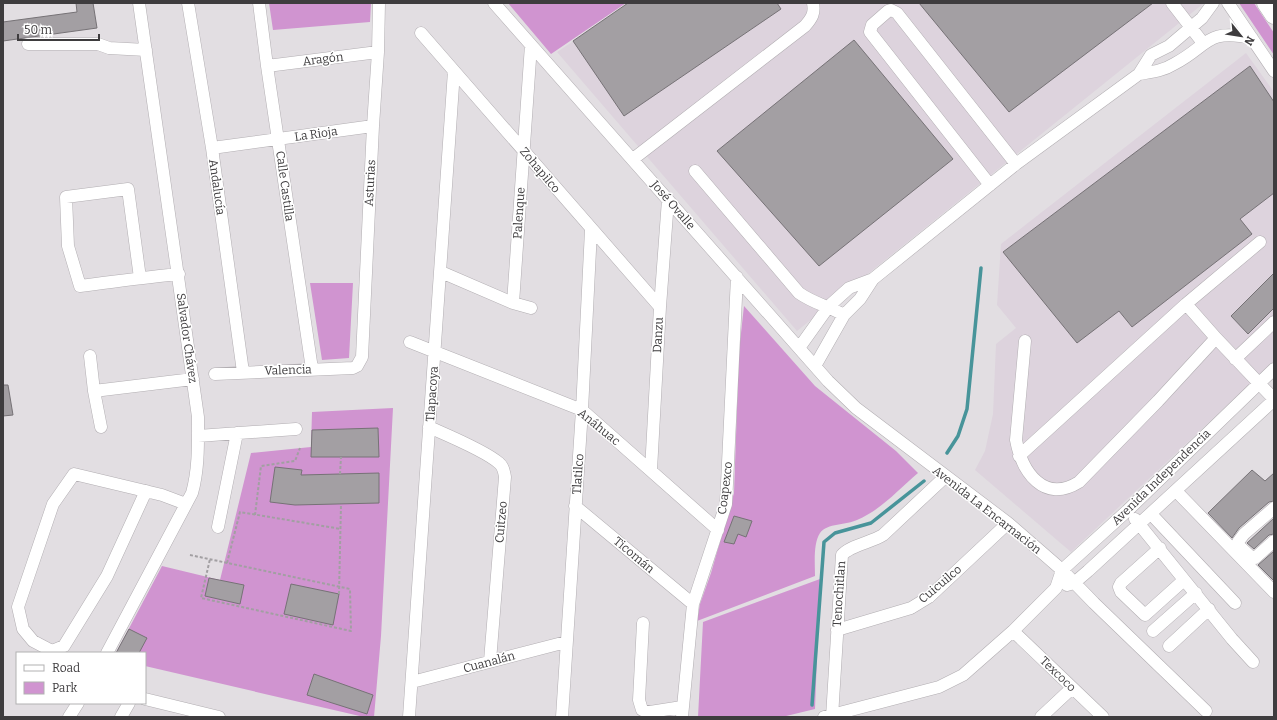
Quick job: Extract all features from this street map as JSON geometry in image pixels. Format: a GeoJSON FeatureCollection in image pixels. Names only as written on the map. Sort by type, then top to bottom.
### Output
{"type":"FeatureCollection","features":[{"type":"Feature","properties":{"kind":"highway"},"geometry":{"type":"LineString","coordinates":[[1266,3],[1274,15]]}},
{"type":"Feature","properties":{"kind":"street","name":"Salvador Chávez"},"geometry":{"type":"LineString","coordinates":[[107,652],[192,493],[196,478],[198,417],[179,274],[139,3]]}},
{"type":"Feature","properties":{"kind":"street","name":"Andalucía"},"geometry":{"type":"LineString","coordinates":[[188,3],[212,148],[243,372]]}},
{"type":"Feature","properties":{"kind":"street","name":"Calle Castilla"},"geometry":{"type":"LineString","coordinates":[[259,3],[312,369]]}},
{"type":"Feature","properties":{"kind":"street","name":"Asturias"},"geometry":{"type":"LineString","coordinates":[[360,362],[362,357],[378,52],[379,3]]}},
{"type":"Feature","properties":{"kind":"street","name":"José Ovalle"},"geometry":{"type":"LineString","coordinates":[[494,3],[634,159],[668,200],[815,366]]}},
{"type":"Feature","properties":{"kind":"street"},"geometry":{"type":"LineString","coordinates":[[634,159],[805,26],[811,19],[815,10],[813,3]]}},
{"type":"Feature","properties":{"kind":"street"},"geometry":{"type":"LineString","coordinates":[[1172,3],[1203,43]]}},
{"type":"Feature","properties":{"kind":"street"},"geometry":{"type":"LineString","coordinates":[[815,366],[844,315],[860,299],[873,279],[1016,164],[1139,74],[1151,55],[1169,46],[1191,28],[1202,18],[1213,3]]}},
{"type":"Feature","properties":{"kind":"street"},"geometry":{"type":"LineString","coordinates":[[1228,3],[1274,72]]}},
{"type":"Feature","properties":{"kind":"street"},"geometry":{"type":"LineString","coordinates":[[990,185],[870,32],[872,25],[888,12],[891,10],[897,13],[1016,164]]}},
{"type":"Feature","properties":{"kind":"street","name":"Zohapilco"},"geometry":{"type":"LineString","coordinates":[[421,34],[660,307]]}},
{"type":"Feature","properties":{"kind":"street"},"geometry":{"type":"LineString","coordinates":[[1139,74],[1162,70],[1176,64],[1203,43],[1216,36],[1228,34],[1252,38]]}},
{"type":"Feature","properties":{"kind":"street"},"geometry":{"type":"LineString","coordinates":[[28,44],[98,44],[109,48],[146,50]]}},
{"type":"Feature","properties":{"kind":"street","name":"Palenque"},"geometry":{"type":"LineString","coordinates":[[513,303],[531,45]]}},
{"type":"Feature","properties":{"kind":"street","name":"Aragón"},"geometry":{"type":"LineString","coordinates":[[267,66],[378,52]]}},
{"type":"Feature","properties":{"kind":"street","name":"Tlapacoya"},"geometry":{"type":"LineString","coordinates":[[409,717],[454,71]]}},
{"type":"Feature","properties":{"kind":"street","name":"La Rioja"},"geometry":{"type":"LineString","coordinates":[[212,148],[373,126]]}},
{"type":"Feature","properties":{"kind":"street"},"geometry":{"type":"LineString","coordinates":[[695,171],[799,293],[808,299],[829,306],[844,315]]}},
{"type":"Feature","properties":{"kind":"street"},"geometry":{"type":"LineString","coordinates":[[140,278],[128,189],[66,197],[68,246],[80,286],[179,274]]}},
{"type":"Feature","properties":{"kind":"street","name":"Danzu"},"geometry":{"type":"LineString","coordinates":[[650,470],[668,200]]}},
{"type":"Feature","properties":{"kind":"street","name":"Tlatilco"},"geometry":{"type":"LineString","coordinates":[[560,716],[582,410],[591,230]]}},
{"type":"Feature","properties":{"kind":"street"},"geometry":{"type":"LineString","coordinates":[[1019,456],[1186,304],[1260,242]]}},
{"type":"Feature","properties":{"kind":"street"},"geometry":{"type":"LineString","coordinates":[[441,272],[513,303],[531,308]]}},
{"type":"Feature","properties":{"kind":"street","name":"Coapexco"},"geometry":{"type":"LineString","coordinates":[[682,712],[693,604],[726,504],[737,277]]}},
{"type":"Feature","properties":{"kind":"street"},"geometry":{"type":"LineString","coordinates":[[799,348],[829,306],[849,288],[873,279]]}},
{"type":"Feature","properties":{"kind":"street"},"geometry":{"type":"LineString","coordinates":[[1186,304],[1274,400]]}},
{"type":"Feature","properties":{"kind":"street"},"geometry":{"type":"LineString","coordinates":[[1235,359],[1274,322]]}},
{"type":"Feature","properties":{"kind":"street"},"geometry":{"type":"LineString","coordinates":[[1025,341],[1016,440],[1019,456],[1025,470],[1046,488],[1057,491],[1068,489],[1079,482],[1216,338]]}},
{"type":"Feature","properties":{"kind":"street","name":"Anáhuac"},"geometry":{"type":"LineString","coordinates":[[410,342],[582,410],[718,530]]}},
{"type":"Feature","properties":{"kind":"street"},"geometry":{"type":"LineString","coordinates":[[90,356],[94,391],[101,427]]}},
{"type":"Feature","properties":{"kind":"street","name":"Valencia"},"geometry":{"type":"LineString","coordinates":[[215,374],[353,368],[360,362]]}},
{"type":"Feature","properties":{"kind":"street","name":"Avenida La Encarnación"},"geometry":{"type":"LineString","coordinates":[[815,366],[856,408],[928,464],[1008,523],[1062,570],[1074,584],[1206,711]]}},
{"type":"Feature","properties":{"kind":"street","name":"Avenida Independencia"},"geometry":{"type":"LineString","coordinates":[[829,716],[940,687],[963,675],[1013,631],[1056,588],[1062,570],[1127,511],[1274,370]]}},
{"type":"Feature","properties":{"kind":"street"},"geometry":{"type":"LineString","coordinates":[[94,391],[193,379]]}},
{"type":"Feature","properties":{"kind":"street","name":"Avenida Independencia"},"geometry":{"type":"LineString","coordinates":[[1056,588],[1074,584],[1274,400]]}},
{"type":"Feature","properties":{"kind":"street","name":"Cuitzeo"},"geometry":{"type":"LineString","coordinates":[[429,426],[486,455],[500,463],[503,468],[505,477],[490,661]]}},
{"type":"Feature","properties":{"kind":"street"},"geometry":{"type":"LineString","coordinates":[[198,436],[296,429]]}},
{"type":"Feature","properties":{"kind":"street"},"geometry":{"type":"LineString","coordinates":[[218,527],[237,433]]}},
{"type":"Feature","properties":{"kind":"street"},"geometry":{"type":"LineString","coordinates":[[146,491],[107,576],[64,646],[52,651],[33,641],[23,629],[18,607],[53,504],[74,474],[146,491],[162,495],[186,504]]}},
{"type":"Feature","properties":{"kind":"street","name":"Tenochitlan"},"geometry":{"type":"LineString","coordinates":[[829,716],[842,555],[845,550],[872,542],[883,535],[943,474]]}},
{"type":"Feature","properties":{"kind":"street"},"geometry":{"type":"LineString","coordinates":[[1176,491],[1274,592]]}},
{"type":"Feature","properties":{"kind":"street","name":"Ticomán"},"geometry":{"type":"LineString","coordinates":[[575,506],[693,604]]}},
{"type":"Feature","properties":{"kind":"street"},"geometry":{"type":"LineString","coordinates":[[1274,508],[1244,534],[1238,542],[1239,546],[1252,558],[1255,558],[1274,541]]}},
{"type":"Feature","properties":{"kind":"street"},"geometry":{"type":"LineString","coordinates":[[1127,511],[1140,524],[1232,639],[1253,662]]}},
{"type":"Feature","properties":{"kind":"street"},"geometry":{"type":"LineString","coordinates":[[1151,514],[1235,603]]}},
{"type":"Feature","properties":{"kind":"street","name":"Cuicuilco"},"geometry":{"type":"LineString","coordinates":[[837,630],[911,608],[929,597],[1008,523]]}},
{"type":"Feature","properties":{"kind":"street"},"geometry":{"type":"LineString","coordinates":[[1160,548],[1121,583],[1119,587],[1121,592],[1145,615],[1184,580]]}},
{"type":"Feature","properties":{"kind":"street"},"geometry":{"type":"LineString","coordinates":[[1153,631],[1196,593]]}},
{"type":"Feature","properties":{"kind":"street"},"geometry":{"type":"LineString","coordinates":[[1168,646],[1209,609]]}},
{"type":"Feature","properties":{"kind":"street"},"geometry":{"type":"LineString","coordinates":[[643,623],[639,700],[642,710],[650,712],[682,712]]}},
{"type":"Feature","properties":{"kind":"street","name":"Texcoco"},"geometry":{"type":"LineString","coordinates":[[1013,631],[1103,717]]}},
{"type":"Feature","properties":{"kind":"street","name":"Cuanalán"},"geometry":{"type":"LineString","coordinates":[[412,682],[566,642]]}},
{"type":"Feature","properties":{"kind":"street"},"geometry":{"type":"LineString","coordinates":[[1041,717],[1072,688]]}},
{"type":"Feature","properties":{"kind":"street"},"geometry":{"type":"LineString","coordinates":[[146,699],[201,715],[219,717]]}},
{"type":"Feature","properties":{"kind":"street"},"geometry":{"type":"LineString","coordinates":[[69,717],[77,704]]}},
{"type":"Feature","properties":{"kind":"street"},"geometry":{"type":"LineString","coordinates":[[121,717],[128,704]]}},
{"type":"Feature","properties":{"kind":"path"},"geometry":{"type":"LineString","coordinates":[[255,515],[261,466],[295,461],[300,448]]}},
{"type":"Feature","properties":{"kind":"path"},"geometry":{"type":"LineString","coordinates":[[340,474],[341,457]]}},
{"type":"Feature","properties":{"kind":"path"},"geometry":{"type":"LineString","coordinates":[[339,594],[341,504]]}},
{"type":"Feature","properties":{"kind":"path"},"geometry":{"type":"LineString","coordinates":[[226,563],[240,512],[341,529]]}},
{"type":"Feature","properties":{"kind":"path"},"geometry":{"type":"LineString","coordinates":[[190,555],[210,559],[226,563],[339,586],[350,589],[351,632],[201,598],[210,559]]}},
{"type":"Feature","properties":{"kind":"shaded area"},"geometry":{"type":"Polygon","coordinates":[[[631,3],[1204,3],[797,331],[557,52],[631,3]]]}},
{"type":"Feature","properties":{"kind":"shaded area"},"geometry":{"type":"Polygon","coordinates":[[[1246,53],[1274,92],[1274,361],[1071,552],[975,470],[985,451],[993,414],[996,344],[1016,328],[997,305],[1001,244],[1246,53]]]}},
{"type":"Feature","properties":{"kind":"green space"},"geometry":{"type":"Polygon","coordinates":[[[269,3],[371,3],[370,22],[273,30],[269,3]]]}},
{"type":"Feature","properties":{"kind":"green space"},"geometry":{"type":"Polygon","coordinates":[[[508,3],[626,3],[551,54],[508,3]]]}},
{"type":"Feature","properties":{"kind":"green space"},"geometry":{"type":"Polygon","coordinates":[[[1239,3],[1254,3],[1274,33],[1274,55],[1239,3]]]}},
{"type":"Feature","properties":{"kind":"green space"},"geometry":{"type":"Polygon","coordinates":[[[310,283],[353,283],[349,358],[322,360],[310,283]]]}},
{"type":"Feature","properties":{"kind":"green space"},"geometry":{"type":"Polygon","coordinates":[[[744,306],[815,386],[896,451],[918,473],[882,505],[866,516],[853,522],[827,527],[820,533],[816,543],[815,576],[697,621],[700,604],[711,573],[734,493],[739,351],[744,306]]]}},
{"type":"Feature","properties":{"kind":"green space"},"geometry":{"type":"Polygon","coordinates":[[[393,408],[381,636],[374,717],[364,717],[146,666],[146,652],[117,652],[162,566],[220,580],[251,453],[311,447],[312,412],[393,408]]]}},
{"type":"Feature","properties":{"kind":"green space"},"geometry":{"type":"Polygon","coordinates":[[[820,579],[815,709],[782,717],[698,717],[703,622],[820,579]]]}},
{"type":"Feature","properties":{"kind":"building"},"geometry":{"type":"Polygon","coordinates":[[[76,3],[93,3],[97,28],[3,41],[3,22],[77,12],[76,3]]]}},
{"type":"Feature","properties":{"kind":"building"},"geometry":{"type":"Polygon","coordinates":[[[628,3],[777,3],[781,9],[624,116],[573,41],[628,3]]]}},
{"type":"Feature","properties":{"kind":"building"},"geometry":{"type":"Polygon","coordinates":[[[919,3],[1153,3],[1009,112],[919,3]]]}},
{"type":"Feature","properties":{"kind":"building"},"geometry":{"type":"Polygon","coordinates":[[[854,40],[953,159],[819,266],[717,151],[854,40]]]}},
{"type":"Feature","properties":{"kind":"building"},"geometry":{"type":"Polygon","coordinates":[[[1250,66],[1274,102],[1274,193],[1240,219],[1252,234],[1132,327],[1119,311],[1077,343],[1003,252],[1250,66]]]}},
{"type":"Feature","properties":{"kind":"building"},"geometry":{"type":"Polygon","coordinates":[[[1274,273],[1274,308],[1248,334],[1231,316],[1274,273]]]}},
{"type":"Feature","properties":{"kind":"building"},"geometry":{"type":"Polygon","coordinates":[[[3,385],[8,385],[13,415],[3,416],[3,385]]]}},
{"type":"Feature","properties":{"kind":"building"},"geometry":{"type":"Polygon","coordinates":[[[378,428],[379,457],[311,457],[312,430],[378,428]]]}},
{"type":"Feature","properties":{"kind":"building"},"geometry":{"type":"Polygon","coordinates":[[[275,467],[302,470],[301,475],[379,473],[379,503],[295,505],[270,502],[275,467]]]}},
{"type":"Feature","properties":{"kind":"building"},"geometry":{"type":"Polygon","coordinates":[[[1252,470],[1265,481],[1274,473],[1274,501],[1269,502],[1239,528],[1232,538],[1208,513],[1252,470]]]}},
{"type":"Feature","properties":{"kind":"building"},"geometry":{"type":"Polygon","coordinates":[[[734,516],[752,521],[746,537],[738,534],[734,544],[724,542],[734,516]]]}},
{"type":"Feature","properties":{"kind":"building"},"geometry":{"type":"Polygon","coordinates":[[[1274,518],[1274,534],[1269,535],[1254,549],[1247,543],[1274,518]]]}},
{"type":"Feature","properties":{"kind":"building"},"geometry":{"type":"Polygon","coordinates":[[[1274,551],[1274,581],[1258,565],[1274,551]]]}},
{"type":"Feature","properties":{"kind":"building"},"geometry":{"type":"Polygon","coordinates":[[[209,578],[244,585],[240,604],[205,596],[209,578]]]}},
{"type":"Feature","properties":{"kind":"building"},"geometry":{"type":"Polygon","coordinates":[[[291,584],[339,594],[333,625],[284,614],[291,584]]]}},
{"type":"Feature","properties":{"kind":"building"},"geometry":{"type":"Polygon","coordinates":[[[129,629],[147,638],[140,652],[117,652],[129,629]]]}},
{"type":"Feature","properties":{"kind":"building"},"geometry":{"type":"Polygon","coordinates":[[[314,674],[373,695],[367,714],[307,695],[314,674]]]}},
{"type":"Feature","properties":{"kind":"waterway"},"geometry":{"type":"LineString","coordinates":[[947,453],[958,436],[967,409],[981,268]]}},
{"type":"Feature","properties":{"kind":"waterway"},"geometry":{"type":"LineString","coordinates":[[812,705],[824,542],[835,533],[871,523],[924,481]]}}]}
